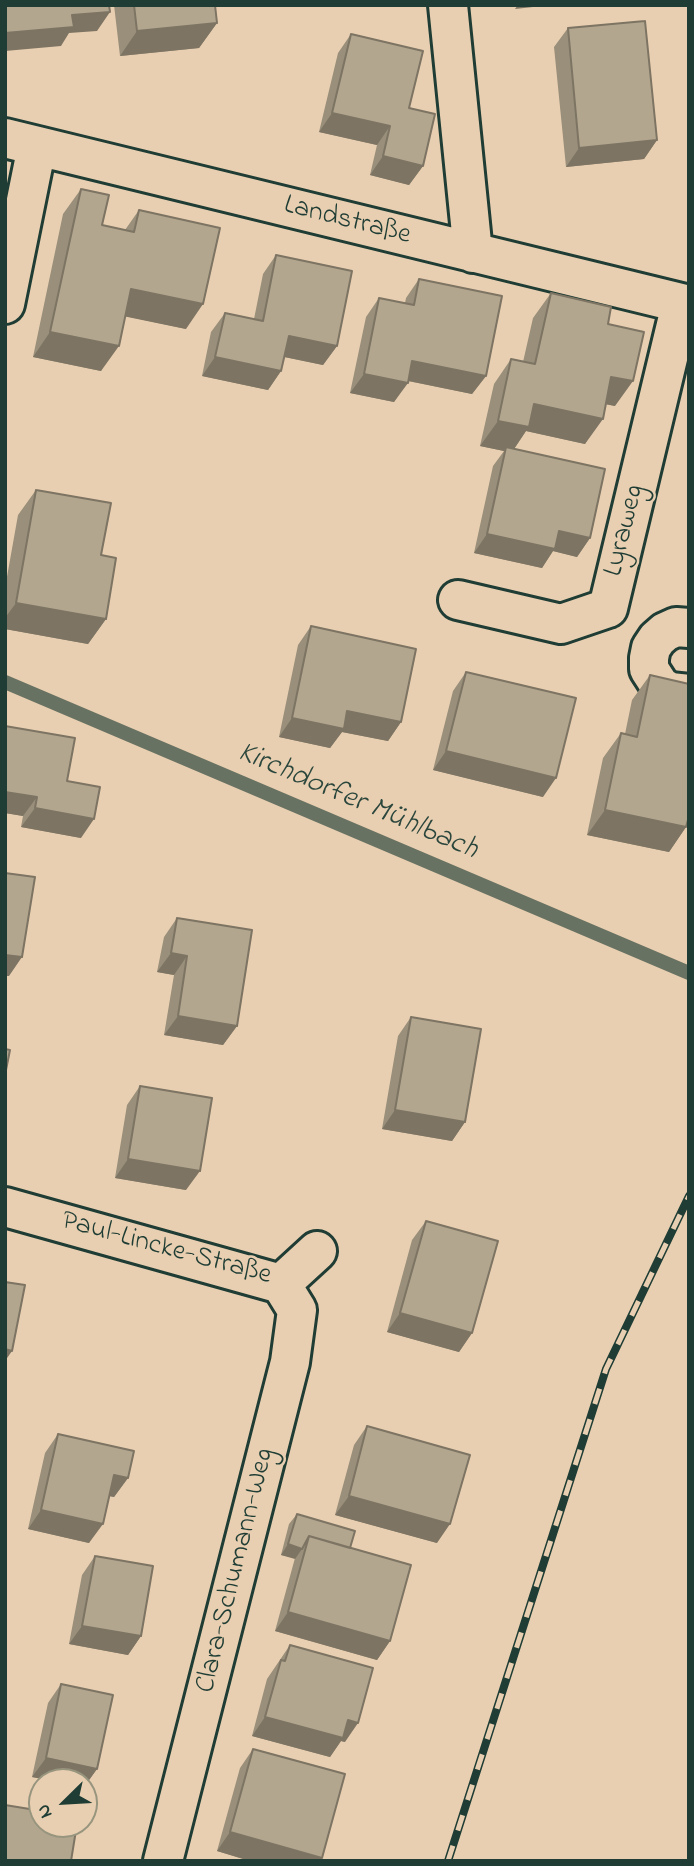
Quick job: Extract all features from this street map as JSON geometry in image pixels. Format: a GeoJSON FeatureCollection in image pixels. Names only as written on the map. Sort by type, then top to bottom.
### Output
{"type":"FeatureCollection","features":[{"type":"Feature","properties":{"kind":"street"},"geometry":{"type":"LineString","coordinates":[[449,5],[473,253]]}},
{"type":"Feature","properties":{"kind":"street"},"geometry":{"type":"LineString","coordinates":[[5,304],[21,142]]}},
{"type":"Feature","properties":{"kind":"street","name":"Landstraße"},"geometry":{"type":"LineString","coordinates":[[21,142],[685,304]]}},
{"type":"Feature","properties":{"kind":"street","name":"Lyraweg"},"geometry":{"type":"LineString","coordinates":[[458,600],[561,624],[608,608],[685,304]]}},
{"type":"Feature","properties":{"kind":"street"},"geometry":{"type":"LineString","coordinates":[[608,608],[673,633]]}},
{"type":"Feature","properties":{"kind":"street"},"geometry":{"type":"LineString","coordinates":[[673,633],[651,648],[649,669],[653,679],[670,692],[689,694]]}},
{"type":"Feature","properties":{"kind":"street","name":"Paul-Lincke-Straße"},"geometry":{"type":"LineString","coordinates":[[5,1207],[281,1284],[317,1251]]}},
{"type":"Feature","properties":{"kind":"street","name":"Clara-Schumann-Weg"},"geometry":{"type":"LineString","coordinates":[[163,1861],[290,1363],[297,1310],[281,1284]]}},
{"type":"Feature","properties":{"kind":"building"},"geometry":{"type":"Polygon","coordinates":[[[5,5],[109,5],[110,12],[72,15],[74,27],[5,33],[5,5]]]}},
{"type":"Feature","properties":{"kind":"building"},"geometry":{"type":"Polygon","coordinates":[[[134,5],[215,5],[217,23],[137,31],[134,5]]]}},
{"type":"Feature","properties":{"kind":"building"},"geometry":{"type":"Polygon","coordinates":[[[645,21],[657,140],[579,148],[568,28],[645,21]]]}},
{"type":"Feature","properties":{"kind":"building"},"geometry":{"type":"Polygon","coordinates":[[[351,34],[423,51],[409,108],[435,114],[423,166],[383,156],[390,126],[332,113],[351,34]]]}},
{"type":"Feature","properties":{"kind":"building"},"geometry":{"type":"Polygon","coordinates":[[[81,189],[109,195],[102,225],[134,232],[139,210],[220,228],[203,304],[131,289],[119,346],[50,332],[81,189]]]}},
{"type":"Feature","properties":{"kind":"building"},"geometry":{"type":"Polygon","coordinates":[[[276,255],[352,271],[337,346],[289,336],[281,371],[215,357],[225,313],[263,321],[276,255]]]}},
{"type":"Feature","properties":{"kind":"building"},"geometry":{"type":"Polygon","coordinates":[[[419,279],[502,296],[486,376],[412,361],[408,383],[364,374],[379,298],[414,305],[419,279]]]}},
{"type":"Feature","properties":{"kind":"building"},"geometry":{"type":"Polygon","coordinates":[[[551,293],[611,307],[608,324],[644,332],[633,381],[611,377],[603,419],[534,404],[529,427],[498,421],[511,359],[535,364],[551,293]]]}},
{"type":"Feature","properties":{"kind":"building"},"geometry":{"type":"Polygon","coordinates":[[[506,447],[605,469],[590,538],[559,531],[555,549],[487,534],[506,447]]]}},
{"type":"Feature","properties":{"kind":"building"},"geometry":{"type":"Polygon","coordinates":[[[36,490],[111,503],[101,555],[116,558],[106,619],[16,603],[36,490]]]}},
{"type":"Feature","properties":{"kind":"building"},"geometry":{"type":"Polygon","coordinates":[[[311,626],[416,649],[401,722],[347,711],[344,729],[292,718],[311,626]]]}},
{"type":"Feature","properties":{"kind":"building"},"geometry":{"type":"Polygon","coordinates":[[[466,672],[576,698],[556,778],[446,751],[466,672]]]}},
{"type":"Feature","properties":{"kind":"building"},"geometry":{"type":"Polygon","coordinates":[[[650,675],[689,684],[689,816],[686,827],[605,810],[621,733],[637,737],[650,675]]]}},
{"type":"Feature","properties":{"kind":"building"},"geometry":{"type":"Polygon","coordinates":[[[5,726],[75,738],[67,781],[100,787],[94,819],[35,808],[37,797],[5,792],[5,726]]]}},
{"type":"Feature","properties":{"kind":"building"},"geometry":{"type":"Polygon","coordinates":[[[5,873],[35,877],[22,957],[5,955],[5,873]]]}},
{"type":"Feature","properties":{"kind":"building"},"geometry":{"type":"Polygon","coordinates":[[[177,918],[252,930],[237,1026],[178,1016],[187,956],[171,953],[177,918]]]}},
{"type":"Feature","properties":{"kind":"building"},"geometry":{"type":"Polygon","coordinates":[[[411,1017],[481,1029],[465,1122],[395,1110],[411,1017]]]}},
{"type":"Feature","properties":{"kind":"building"},"geometry":{"type":"Polygon","coordinates":[[[5,1049],[10,1050],[5,1075],[5,1049]]]}},
{"type":"Feature","properties":{"kind":"building"},"geometry":{"type":"Polygon","coordinates":[[[140,1086],[212,1098],[200,1171],[128,1159],[140,1086]]]}},
{"type":"Feature","properties":{"kind":"building"},"geometry":{"type":"Polygon","coordinates":[[[426,1221],[498,1241],[472,1333],[400,1313],[426,1221]]]}},
{"type":"Feature","properties":{"kind":"building"},"geometry":{"type":"Polygon","coordinates":[[[5,1282],[25,1285],[12,1351],[5,1349],[5,1282]]]}},
{"type":"Feature","properties":{"kind":"building"},"geometry":{"type":"Polygon","coordinates":[[[367,1426],[470,1455],[450,1524],[349,1496],[367,1426]]]}},
{"type":"Feature","properties":{"kind":"building"},"geometry":{"type":"Polygon","coordinates":[[[58,1434],[134,1451],[128,1478],[114,1475],[103,1524],[41,1510],[58,1434]]]}},
{"type":"Feature","properties":{"kind":"building"},"geometry":{"type":"Polygon","coordinates":[[[297,1514],[355,1531],[350,1548],[309,1536],[302,1549],[288,1544],[297,1514]]]}},
{"type":"Feature","properties":{"kind":"building"},"geometry":{"type":"Polygon","coordinates":[[[309,1536],[411,1565],[390,1641],[288,1612],[309,1536]]]}},
{"type":"Feature","properties":{"kind":"building"},"geometry":{"type":"Polygon","coordinates":[[[95,1556],[153,1566],[141,1636],[82,1626],[95,1556]]]}},
{"type":"Feature","properties":{"kind":"building"},"geometry":{"type":"Polygon","coordinates":[[[290,1645],[373,1668],[358,1723],[348,1720],[343,1738],[265,1717],[281,1660],[285,1661],[290,1645]]]}},
{"type":"Feature","properties":{"kind":"building"},"geometry":{"type":"Polygon","coordinates":[[[61,1684],[113,1695],[97,1768],[46,1758],[61,1684]]]}},
{"type":"Feature","properties":{"kind":"building"},"geometry":{"type":"Polygon","coordinates":[[[253,1749],[345,1774],[322,1858],[230,1832],[253,1749]]]}},
{"type":"Feature","properties":{"kind":"building"},"geometry":{"type":"Polygon","coordinates":[[[5,1805],[28,1809],[28,1838],[75,1838],[71,1861],[5,1861],[5,1805]]]}},
{"type":"Feature","properties":{"kind":"waterway","name":"Kirchdorfer Mühlbach"},"geometry":{"type":"LineString","coordinates":[[5,682],[689,973]]}},
{"type":"Feature","properties":{"kind":"railway"},"geometry":{"type":"LineString","coordinates":[[448,1861],[606,1369],[689,1196]]}}]}
